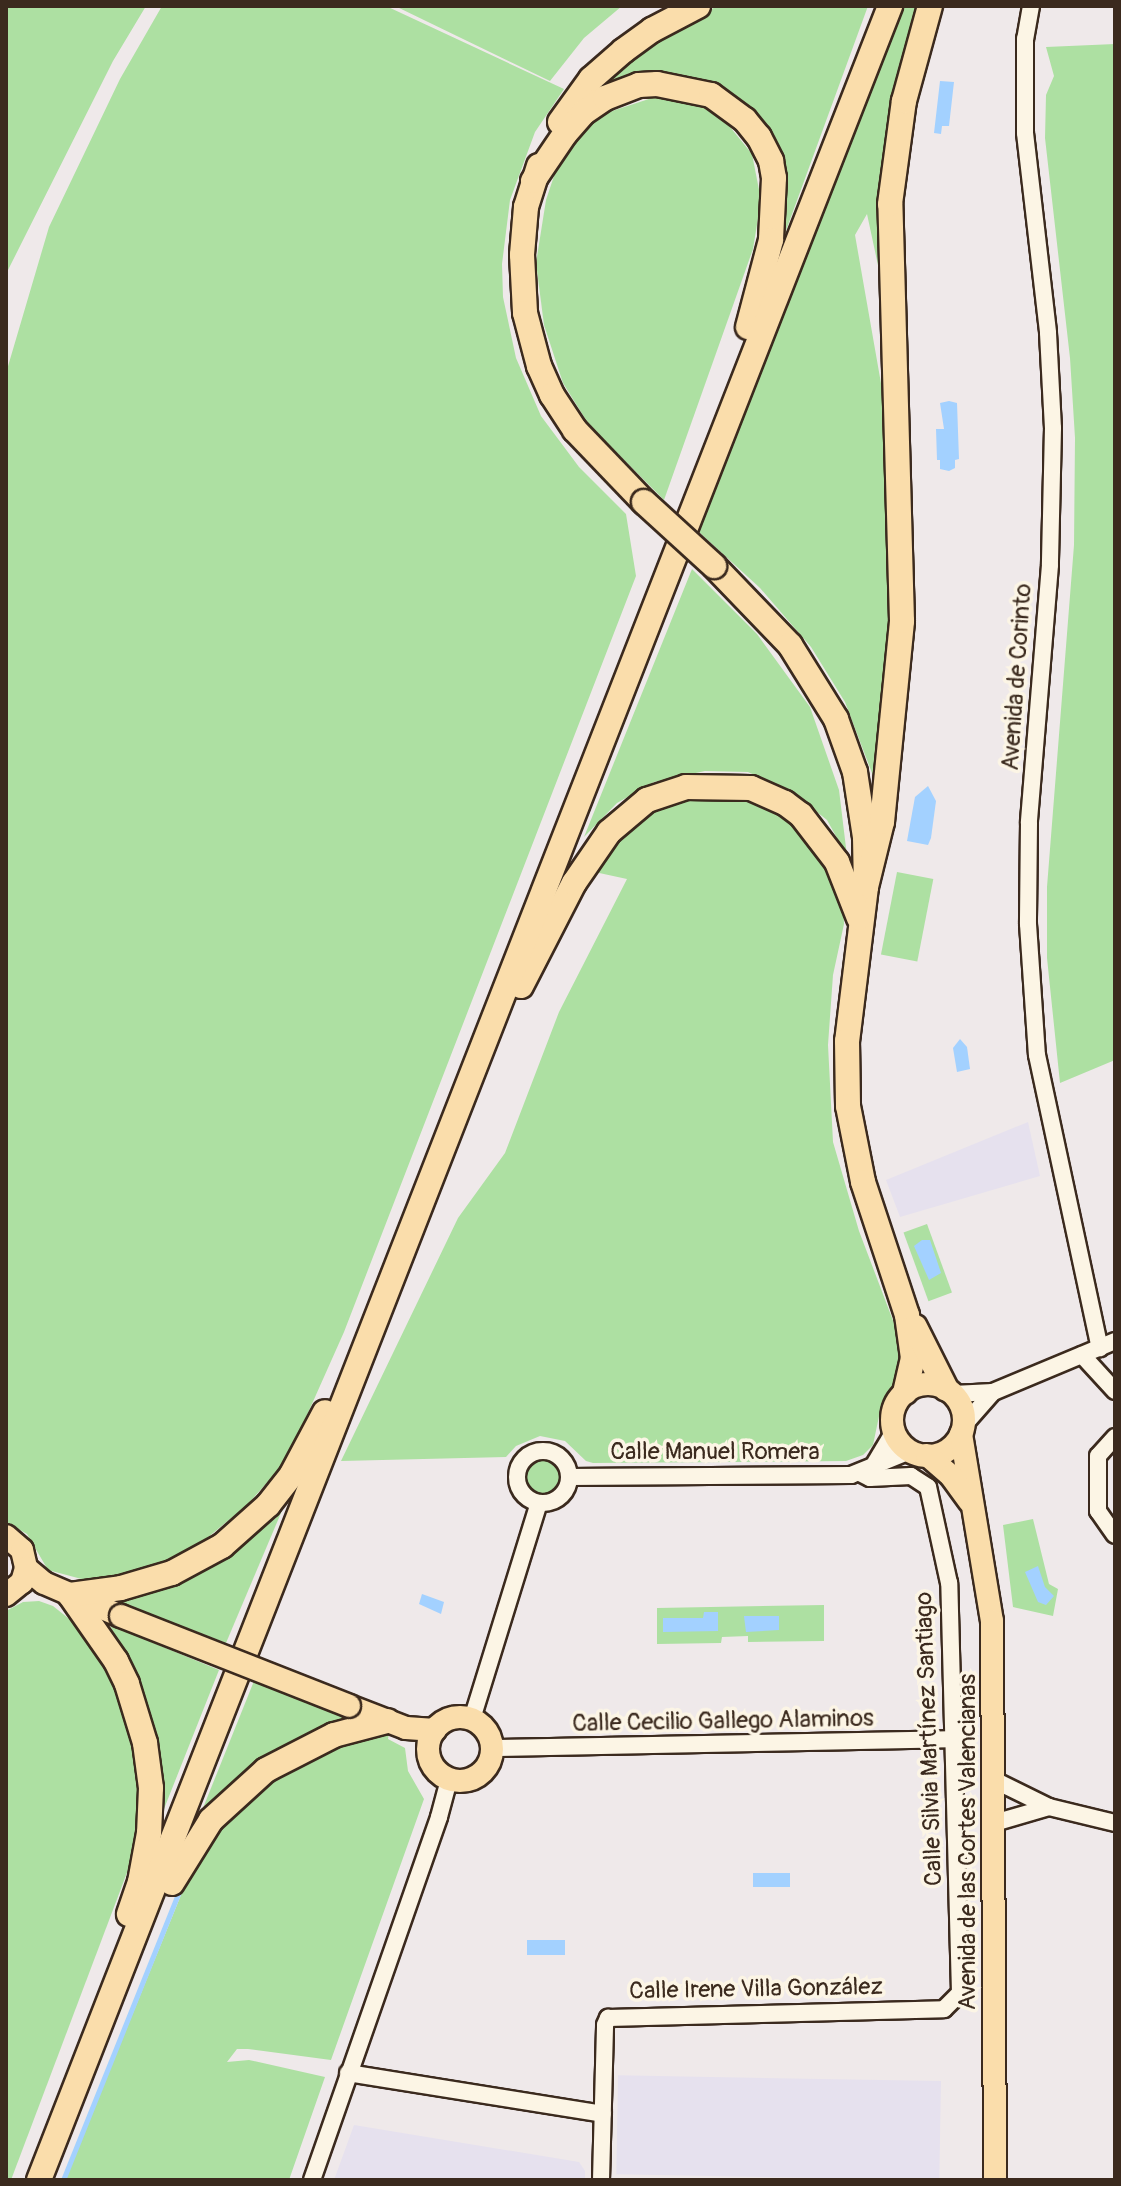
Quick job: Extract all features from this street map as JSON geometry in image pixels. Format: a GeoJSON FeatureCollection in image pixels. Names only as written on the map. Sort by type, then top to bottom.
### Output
{"type":"FeatureCollection","features":[{"type":"Feature","properties":{"kind":"highway"},"geometry":{"type":"LineString","coordinates":[[698,6],[652,30],[591,79],[560,122],[533,181],[525,220],[522,285],[525,313],[539,366],[552,395],[575,430],[790,645],[836,719],[855,772],[865,837],[866,887]]}},
{"type":"Feature","properties":{"kind":"highway"},"geometry":{"type":"LineString","coordinates":[[39,2180],[890,6]]}},
{"type":"Feature","properties":{"kind":"highway"},"geometry":{"type":"LineString","coordinates":[[905,1392],[913,1358],[907,1315],[863,1182],[848,1106],[847,1041],[866,887],[882,822],[902,621],[890,204],[904,101],[930,6]]}},
{"type":"Feature","properties":{"kind":"highway"},"geometry":{"type":"LineString","coordinates":[[533,181],[583,113],[622,91],[657,84],[711,95],[745,120],[771,161],[775,206],[771,240],[743,343],[699,467],[695,498]]}},
{"type":"Feature","properties":{"kind":"highway"},"geometry":{"type":"LineString","coordinates":[[471,1075],[497,1037],[563,903],[594,851],[627,814],[666,793],[686,787],[731,785],[765,793],[785,803],[827,843],[845,880],[861,925]]}},
{"type":"Feature","properties":{"kind":"highway"},"geometry":{"type":"LineString","coordinates":[[31,2180],[140,1882],[149,1833],[151,1788],[145,1743],[127,1684],[103,1638],[70,1595],[121,1588],[172,1573],[222,1546],[268,1505],[292,1474],[312,1439],[379,1285],[409,1233]]}},
{"type":"Feature","properties":{"kind":"highway"},"geometry":{"type":"LineString","coordinates":[[907,1315],[950,1391]]}},
{"type":"Feature","properties":{"kind":"highway"},"geometry":{"type":"LineString","coordinates":[[47,2180],[173,1878],[211,1820],[266,1770],[334,1735],[397,1724]]}},
{"type":"Feature","properties":{"kind":"main road"},"geometry":{"type":"LineString","coordinates":[[921,1384],[950,1391],[962,1408],[962,1430],[951,1447],[918,1453],[894,1431],[892,1414],[905,1392],[921,1384]]}},
{"type":"Feature","properties":{"kind":"main road","name":"Avenida de las Cortes Valencianas"},"geometry":{"type":"LineString","coordinates":[[962,1430],[971,1506],[992,1621],[995,2180]]}},
{"type":"Feature","properties":{"kind":"main road","name":"Avenida de las Cortes Valencianas"},"geometry":{"type":"LineString","coordinates":[[918,1453],[951,1476],[971,1506]]}},
{"type":"Feature","properties":{"kind":"main road"},"geometry":{"type":"LineString","coordinates":[[6,1536],[22,1550],[16,1584],[44,1583],[431,1739]]}},
{"type":"Feature","properties":{"kind":"main road"},"geometry":{"type":"LineString","coordinates":[[452,1718],[472,1719],[486,1730],[493,1748],[487,1767],[480,1775],[460,1781],[449,1779],[434,1767],[431,1739],[452,1718]]}},
{"type":"Feature","properties":{"kind":"street","name":"Avenida de Corinto"},"geometry":{"type":"LineString","coordinates":[[1031,6],[1025,39],[1025,133],[1048,333],[1053,428],[1049,579],[1029,823],[1028,924],[1037,1055],[1107,1344]]}},
{"type":"Feature","properties":{"kind":"street"},"geometry":{"type":"LineString","coordinates":[[950,1391],[993,1392],[1107,1344]]}},
{"type":"Feature","properties":{"kind":"street"},"geometry":{"type":"LineString","coordinates":[[1082,1355],[1115,1391]]}},
{"type":"Feature","properties":{"kind":"street"},"geometry":{"type":"LineString","coordinates":[[962,1430],[993,1392]]}},
{"type":"Feature","properties":{"kind":"street"},"geometry":{"type":"LineString","coordinates":[[875,1463],[894,1431]]}},
{"type":"Feature","properties":{"kind":"street"},"geometry":{"type":"LineString","coordinates":[[1115,1437],[1098,1456],[1098,1511],[1115,1535]]}},
{"type":"Feature","properties":{"kind":"street"},"geometry":{"type":"LineString","coordinates":[[540,1451],[557,1454],[568,1468],[569,1477],[560,1497],[539,1503],[524,1495],[517,1481],[525,1458],[540,1451]]}},
{"type":"Feature","properties":{"kind":"street"},"geometry":{"type":"LineString","coordinates":[[860,1473],[875,1463],[918,1453]]}},
{"type":"Feature","properties":{"kind":"street","name":"Calle Manuel Romera"},"geometry":{"type":"LineString","coordinates":[[569,1477],[860,1473],[870,1478],[919,1479]]}},
{"type":"Feature","properties":{"kind":"street","name":"Calle Silvia Martínez Santiago"},"geometry":{"type":"LineString","coordinates":[[919,1479],[931,1494],[949,1583],[960,1993],[952,2001]]}},
{"type":"Feature","properties":{"kind":"street"},"geometry":{"type":"LineString","coordinates":[[472,1719],[539,1503]]}},
{"type":"Feature","properties":{"kind":"street","name":"Calle Cecilio Gallego Alaminos"},"geometry":{"type":"LineString","coordinates":[[493,1748],[954,1739]]}},
{"type":"Feature","properties":{"kind":"street"},"geometry":{"type":"LineString","coordinates":[[312,2180],[439,1817],[449,1779]]}},
{"type":"Feature","properties":{"kind":"street"},"geometry":{"type":"LineString","coordinates":[[994,1780],[1049,1807],[1115,1823]]}},
{"type":"Feature","properties":{"kind":"street"},"geometry":{"type":"LineString","coordinates":[[994,1823],[1049,1807]]}},
{"type":"Feature","properties":{"kind":"street","name":"Calle Irene Villa González"},"geometry":{"type":"LineString","coordinates":[[603,2114],[605,2025],[611,2017],[944,2009],[952,2001]]}},
{"type":"Feature","properties":{"kind":"street"},"geometry":{"type":"LineString","coordinates":[[348,2073],[603,2114],[601,2180]]}},
{"type":"Feature","properties":{"kind":"shaded area"},"geometry":{"type":"Polygon","coordinates":[[[1028,1122],[1040,1176],[900,1217],[886,1180],[1028,1122]]]}},
{"type":"Feature","properties":{"kind":"shaded area"},"geometry":{"type":"Polygon","coordinates":[[[618,2075],[941,2081],[939,2180],[616,2174],[618,2075]]]}},
{"type":"Feature","properties":{"kind":"shaded area"},"geometry":{"type":"Polygon","coordinates":[[[354,2125],[579,2162],[585,2171],[585,2180],[334,2180],[354,2125]]]}},
{"type":"Feature","properties":{"kind":"green space"},"geometry":{"type":"Polygon","coordinates":[[[6,6],[146,6],[113,61],[6,274],[6,6]]]}},
{"type":"Feature","properties":{"kind":"green space"},"geometry":{"type":"Polygon","coordinates":[[[162,6],[386,6],[564,89],[535,132],[510,200],[502,264],[503,297],[516,358],[541,416],[579,467],[626,514],[636,576],[344,1332],[287,1460],[247,1505],[195,1548],[175,1560],[134,1575],[89,1581],[48,1570],[27,1534],[6,1522],[6,373],[49,227],[120,79],[162,6]]]}},
{"type":"Feature","properties":{"kind":"green space"},"geometry":{"type":"Polygon","coordinates":[[[395,6],[622,6],[584,38],[550,81],[395,6]]]}},
{"type":"Feature","properties":{"kind":"green space"},"geometry":{"type":"Polygon","coordinates":[[[717,6],[868,6],[780,247],[786,206],[784,170],[761,123],[743,103],[702,80],[659,73],[620,79],[591,94],[622,63],[717,6]]]}},
{"type":"Feature","properties":{"kind":"green space"},"geometry":{"type":"Polygon","coordinates":[[[904,6],[922,6],[882,284],[867,214],[855,235],[889,429],[892,607],[875,781],[845,702],[811,647],[760,588],[699,532],[904,6]]]}},
{"type":"Feature","properties":{"kind":"green space"},"geometry":{"type":"Polygon","coordinates":[[[1115,44],[1115,1060],[1060,1083],[1047,958],[1047,887],[1074,545],[1075,438],[1070,358],[1045,138],[1046,95],[1054,76],[1046,47],[1115,44]]]}},
{"type":"Feature","properties":{"kind":"green space"},"geometry":{"type":"Polygon","coordinates":[[[655,97],[681,99],[704,107],[726,122],[752,154],[761,200],[753,249],[664,500],[589,425],[563,383],[544,325],[536,263],[546,200],[555,173],[571,148],[588,127],[606,113],[655,97]]]}},
{"type":"Feature","properties":{"kind":"green space"},"geometry":{"type":"Polygon","coordinates":[[[692,569],[757,634],[810,707],[839,790],[847,856],[827,820],[793,793],[748,772],[705,771],[654,782],[617,803],[584,837],[692,569]]]}},
{"type":"Feature","properties":{"kind":"green space"},"geometry":{"type":"Polygon","coordinates":[[[739,794],[779,808],[812,838],[843,900],[844,924],[833,975],[828,1045],[833,1142],[859,1231],[900,1339],[902,1356],[897,1379],[882,1402],[873,1445],[863,1455],[846,1461],[593,1463],[586,1461],[565,1441],[540,1436],[516,1446],[506,1457],[341,1461],[458,1218],[505,1153],[559,1012],[627,879],[590,871],[609,844],[642,816],[686,795],[739,794]]]}},
{"type":"Feature","properties":{"kind":"green space"},"geometry":{"type":"Polygon","coordinates":[[[897,872],[933,879],[917,962],[881,954],[897,872]]]}},
{"type":"Feature","properties":{"kind":"green space"},"geometry":{"type":"Polygon","coordinates":[[[927,1224],[952,1293],[928,1301],[904,1233],[927,1224]]]}},
{"type":"Feature","properties":{"kind":"green space"},"geometry":{"type":"Polygon","coordinates":[[[543,1459],[556,1464],[561,1477],[556,1490],[543,1495],[530,1490],[525,1477],[530,1464],[543,1459]]]}},
{"type":"Feature","properties":{"kind":"green space"},"geometry":{"type":"Polygon","coordinates":[[[289,1494],[226,1643],[112,1599],[289,1494]]]}},
{"type":"Feature","properties":{"kind":"green space"},"geometry":{"type":"Polygon","coordinates":[[[1033,1519],[1049,1584],[1058,1589],[1053,1616],[1013,1607],[1003,1525],[1033,1519]]]}},
{"type":"Feature","properties":{"kind":"green space"},"geometry":{"type":"Polygon","coordinates":[[[39,1601],[53,1606],[78,1626],[90,1639],[112,1679],[133,1739],[140,1792],[136,1845],[131,1862],[11,2180],[6,2180],[6,1611],[23,1602],[39,1601]]]}},
{"type":"Feature","properties":{"kind":"green space"},"geometry":{"type":"Polygon","coordinates":[[[824,1605],[824,1641],[748,1642],[748,1636],[722,1637],[721,1643],[657,1644],[657,1608],[824,1605]]]}},
{"type":"Feature","properties":{"kind":"green space"},"geometry":{"type":"Polygon","coordinates":[[[110,1625],[219,1670],[160,1819],[158,1755],[150,1714],[110,1625]]]}},
{"type":"Feature","properties":{"kind":"green space"},"geometry":{"type":"Polygon","coordinates":[[[254,1681],[344,1716],[342,1722],[199,1818],[254,1681]]]}},
{"type":"Feature","properties":{"kind":"green space"},"geometry":{"type":"Polygon","coordinates":[[[381,1733],[389,1734],[388,1739],[405,1748],[408,1771],[424,1799],[331,2060],[237,2049],[227,2062],[249,2060],[325,2077],[289,2180],[65,2180],[192,1868],[215,1833],[275,1779],[274,1775],[322,1751],[381,1733]]]}},
{"type":"Feature","properties":{"kind":"water"},"geometry":{"type":"Polygon","coordinates":[[[940,81],[954,82],[949,126],[942,126],[941,134],[934,133],[940,81]]]}},
{"type":"Feature","properties":{"kind":"water"},"geometry":{"type":"Polygon","coordinates":[[[940,403],[957,403],[959,459],[955,460],[955,468],[949,471],[940,469],[940,460],[937,460],[936,429],[944,429],[940,403]]]}},
{"type":"Feature","properties":{"kind":"water"},"geometry":{"type":"Polygon","coordinates":[[[928,786],[936,801],[928,845],[907,841],[915,797],[928,786]]]}},
{"type":"Feature","properties":{"kind":"water"},"geometry":{"type":"Polygon","coordinates":[[[960,1039],[967,1047],[970,1069],[957,1072],[953,1048],[960,1039]]]}},
{"type":"Feature","properties":{"kind":"water"},"geometry":{"type":"Polygon","coordinates":[[[922,1240],[930,1240],[941,1273],[929,1280],[914,1246],[922,1240]]]}},
{"type":"Feature","properties":{"kind":"water"},"geometry":{"type":"Polygon","coordinates":[[[1038,1566],[1045,1587],[1054,1596],[1046,1605],[1038,1602],[1025,1572],[1038,1566]]]}},
{"type":"Feature","properties":{"kind":"water"},"geometry":{"type":"Polygon","coordinates":[[[422,1594],[444,1602],[441,1614],[419,1604],[422,1594]]]}},
{"type":"Feature","properties":{"kind":"water"},"geometry":{"type":"Polygon","coordinates":[[[704,1612],[718,1612],[718,1631],[663,1632],[663,1618],[703,1618],[704,1612]]]}},
{"type":"Feature","properties":{"kind":"water"},"geometry":{"type":"Polygon","coordinates":[[[744,1616],[779,1616],[779,1630],[746,1632],[744,1616]]]}},
{"type":"Feature","properties":{"kind":"water"},"geometry":{"type":"Polygon","coordinates":[[[753,1873],[790,1873],[790,1887],[753,1887],[753,1873]]]}},
{"type":"Feature","properties":{"kind":"water"},"geometry":{"type":"Polygon","coordinates":[[[527,1940],[565,1940],[565,1955],[527,1955],[527,1940]]]}},
{"type":"Feature","properties":{"kind":"waterway"},"geometry":{"type":"LineString","coordinates":[[63,2180],[181,1887]]}}]}
